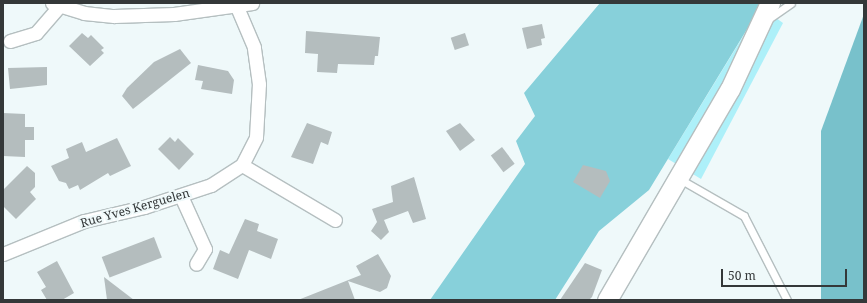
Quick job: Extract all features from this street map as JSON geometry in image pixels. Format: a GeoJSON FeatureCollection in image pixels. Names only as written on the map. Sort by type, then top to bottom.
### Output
{"type":"FeatureCollection","features":[{"type":"Feature","properties":{"kind":"street"},"geometry":{"type":"LineString","coordinates":[[10,40],[36,32],[56,5],[114,16],[237,7],[252,3]]}},
{"type":"Feature","properties":{"kind":"street"},"geometry":{"type":"LineString","coordinates":[[607,300],[678,178],[764,22],[770,3]]}},
{"type":"Feature","properties":{"kind":"street"},"geometry":{"type":"LineString","coordinates":[[237,7],[254,47],[259,84],[256,137],[242,165],[335,220]]}},
{"type":"Feature","properties":{"kind":"street","name":"Rue Yves Kerguelen"},"geometry":{"type":"LineString","coordinates":[[3,254],[84,221],[181,196],[211,185],[242,165]]}},
{"type":"Feature","properties":{"kind":"street"},"geometry":{"type":"LineString","coordinates":[[181,196],[205,250],[196,264]]}},
{"type":"Feature","properties":{"kind":"lane"},"geometry":{"type":"LineString","coordinates":[[764,22],[791,3]]}},
{"type":"Feature","properties":{"kind":"lane"},"geometry":{"type":"LineString","coordinates":[[678,178],[744,216],[787,300]]}},
{"type":"Feature","properties":{"kind":"shaded area"},"geometry":{"type":"Polygon","coordinates":[[[600,3],[763,3],[649,190],[599,231],[555,300],[430,300],[525,164],[516,141],[535,116],[524,93],[600,3]]]}},
{"type":"Feature","properties":{"kind":"shaded area"},"geometry":{"type":"Polygon","coordinates":[[[761,7],[783,23],[701,179],[668,159],[761,7]]]}},
{"type":"Feature","properties":{"kind":"shaded area"},"geometry":{"type":"Polygon","coordinates":[[[864,14],[864,300],[821,300],[821,131],[864,14]]]}},
{"type":"Feature","properties":{"kind":"building"},"geometry":{"type":"Polygon","coordinates":[[[542,24],[545,38],[541,39],[542,45],[527,49],[522,28],[542,24]]]}},
{"type":"Feature","properties":{"kind":"building"},"geometry":{"type":"Polygon","coordinates":[[[306,31],[380,37],[378,56],[375,56],[374,65],[338,64],[337,73],[317,72],[318,54],[305,53],[306,31]]]}},
{"type":"Feature","properties":{"kind":"building"},"geometry":{"type":"Polygon","coordinates":[[[82,33],[88,38],[91,35],[104,48],[101,50],[104,53],[90,66],[69,46],[82,33]]]}},
{"type":"Feature","properties":{"kind":"building"},"geometry":{"type":"Polygon","coordinates":[[[465,33],[469,45],[455,50],[451,38],[465,33]]]}},
{"type":"Feature","properties":{"kind":"building"},"geometry":{"type":"Polygon","coordinates":[[[180,49],[191,63],[133,109],[122,96],[127,88],[154,62],[180,49]]]}},
{"type":"Feature","properties":{"kind":"building"},"geometry":{"type":"Polygon","coordinates":[[[198,65],[228,71],[234,80],[232,94],[201,89],[203,81],[195,80],[198,65]]]}},
{"type":"Feature","properties":{"kind":"building"},"geometry":{"type":"Polygon","coordinates":[[[47,67],[47,85],[10,89],[8,68],[47,67]]]}},
{"type":"Feature","properties":{"kind":"building"},"geometry":{"type":"Polygon","coordinates":[[[3,113],[25,114],[25,127],[34,127],[34,140],[25,140],[25,157],[3,156],[3,113]]]}},
{"type":"Feature","properties":{"kind":"building"},"geometry":{"type":"Polygon","coordinates":[[[307,123],[332,132],[328,145],[321,142],[313,164],[291,157],[307,123]]]}},
{"type":"Feature","properties":{"kind":"building"},"geometry":{"type":"Polygon","coordinates":[[[460,123],[475,140],[460,151],[446,131],[460,123]]]}},
{"type":"Feature","properties":{"kind":"building"},"geometry":{"type":"Polygon","coordinates":[[[170,137],[175,142],[178,138],[194,154],[179,170],[158,149],[170,137]]]}},
{"type":"Feature","properties":{"kind":"building"},"geometry":{"type":"Polygon","coordinates":[[[117,138],[131,166],[110,176],[108,173],[80,190],[78,185],[69,189],[66,183],[59,181],[51,166],[69,158],[66,149],[82,142],[86,152],[117,138]]]}},
{"type":"Feature","properties":{"kind":"building"},"geometry":{"type":"Polygon","coordinates":[[[502,147],[515,164],[503,172],[491,155],[502,147]]]}},
{"type":"Feature","properties":{"kind":"building"},"geometry":{"type":"Polygon","coordinates":[[[583,165],[606,171],[610,181],[600,198],[573,182],[583,165]]]}},
{"type":"Feature","properties":{"kind":"building"},"geometry":{"type":"Polygon","coordinates":[[[27,166],[35,173],[35,187],[30,192],[36,199],[16,219],[3,206],[3,190],[27,166]]]}},
{"type":"Feature","properties":{"kind":"building"},"geometry":{"type":"Polygon","coordinates":[[[414,177],[426,219],[413,223],[408,211],[384,220],[389,232],[381,240],[371,231],[377,222],[372,209],[393,202],[391,186],[414,177]]]}},
{"type":"Feature","properties":{"kind":"building"},"geometry":{"type":"Polygon","coordinates":[[[245,219],[259,224],[257,231],[278,239],[271,259],[249,250],[238,279],[213,269],[220,250],[229,254],[245,219]]]}},
{"type":"Feature","properties":{"kind":"building"},"geometry":{"type":"Polygon","coordinates":[[[154,237],[162,258],[110,278],[102,257],[154,237]]]}},
{"type":"Feature","properties":{"kind":"building"},"geometry":{"type":"Polygon","coordinates":[[[378,254],[391,276],[387,288],[380,292],[348,281],[355,300],[298,300],[361,275],[356,266],[378,254]]]}},
{"type":"Feature","properties":{"kind":"building"},"geometry":{"type":"Polygon","coordinates":[[[57,261],[74,293],[62,300],[47,300],[41,290],[46,287],[37,272],[57,261]]]}},
{"type":"Feature","properties":{"kind":"building"},"geometry":{"type":"Polygon","coordinates":[[[585,263],[602,270],[592,297],[589,300],[560,300],[585,263]]]}},
{"type":"Feature","properties":{"kind":"building"},"geometry":{"type":"Polygon","coordinates":[[[104,277],[134,300],[107,300],[104,277]]]}}]}
